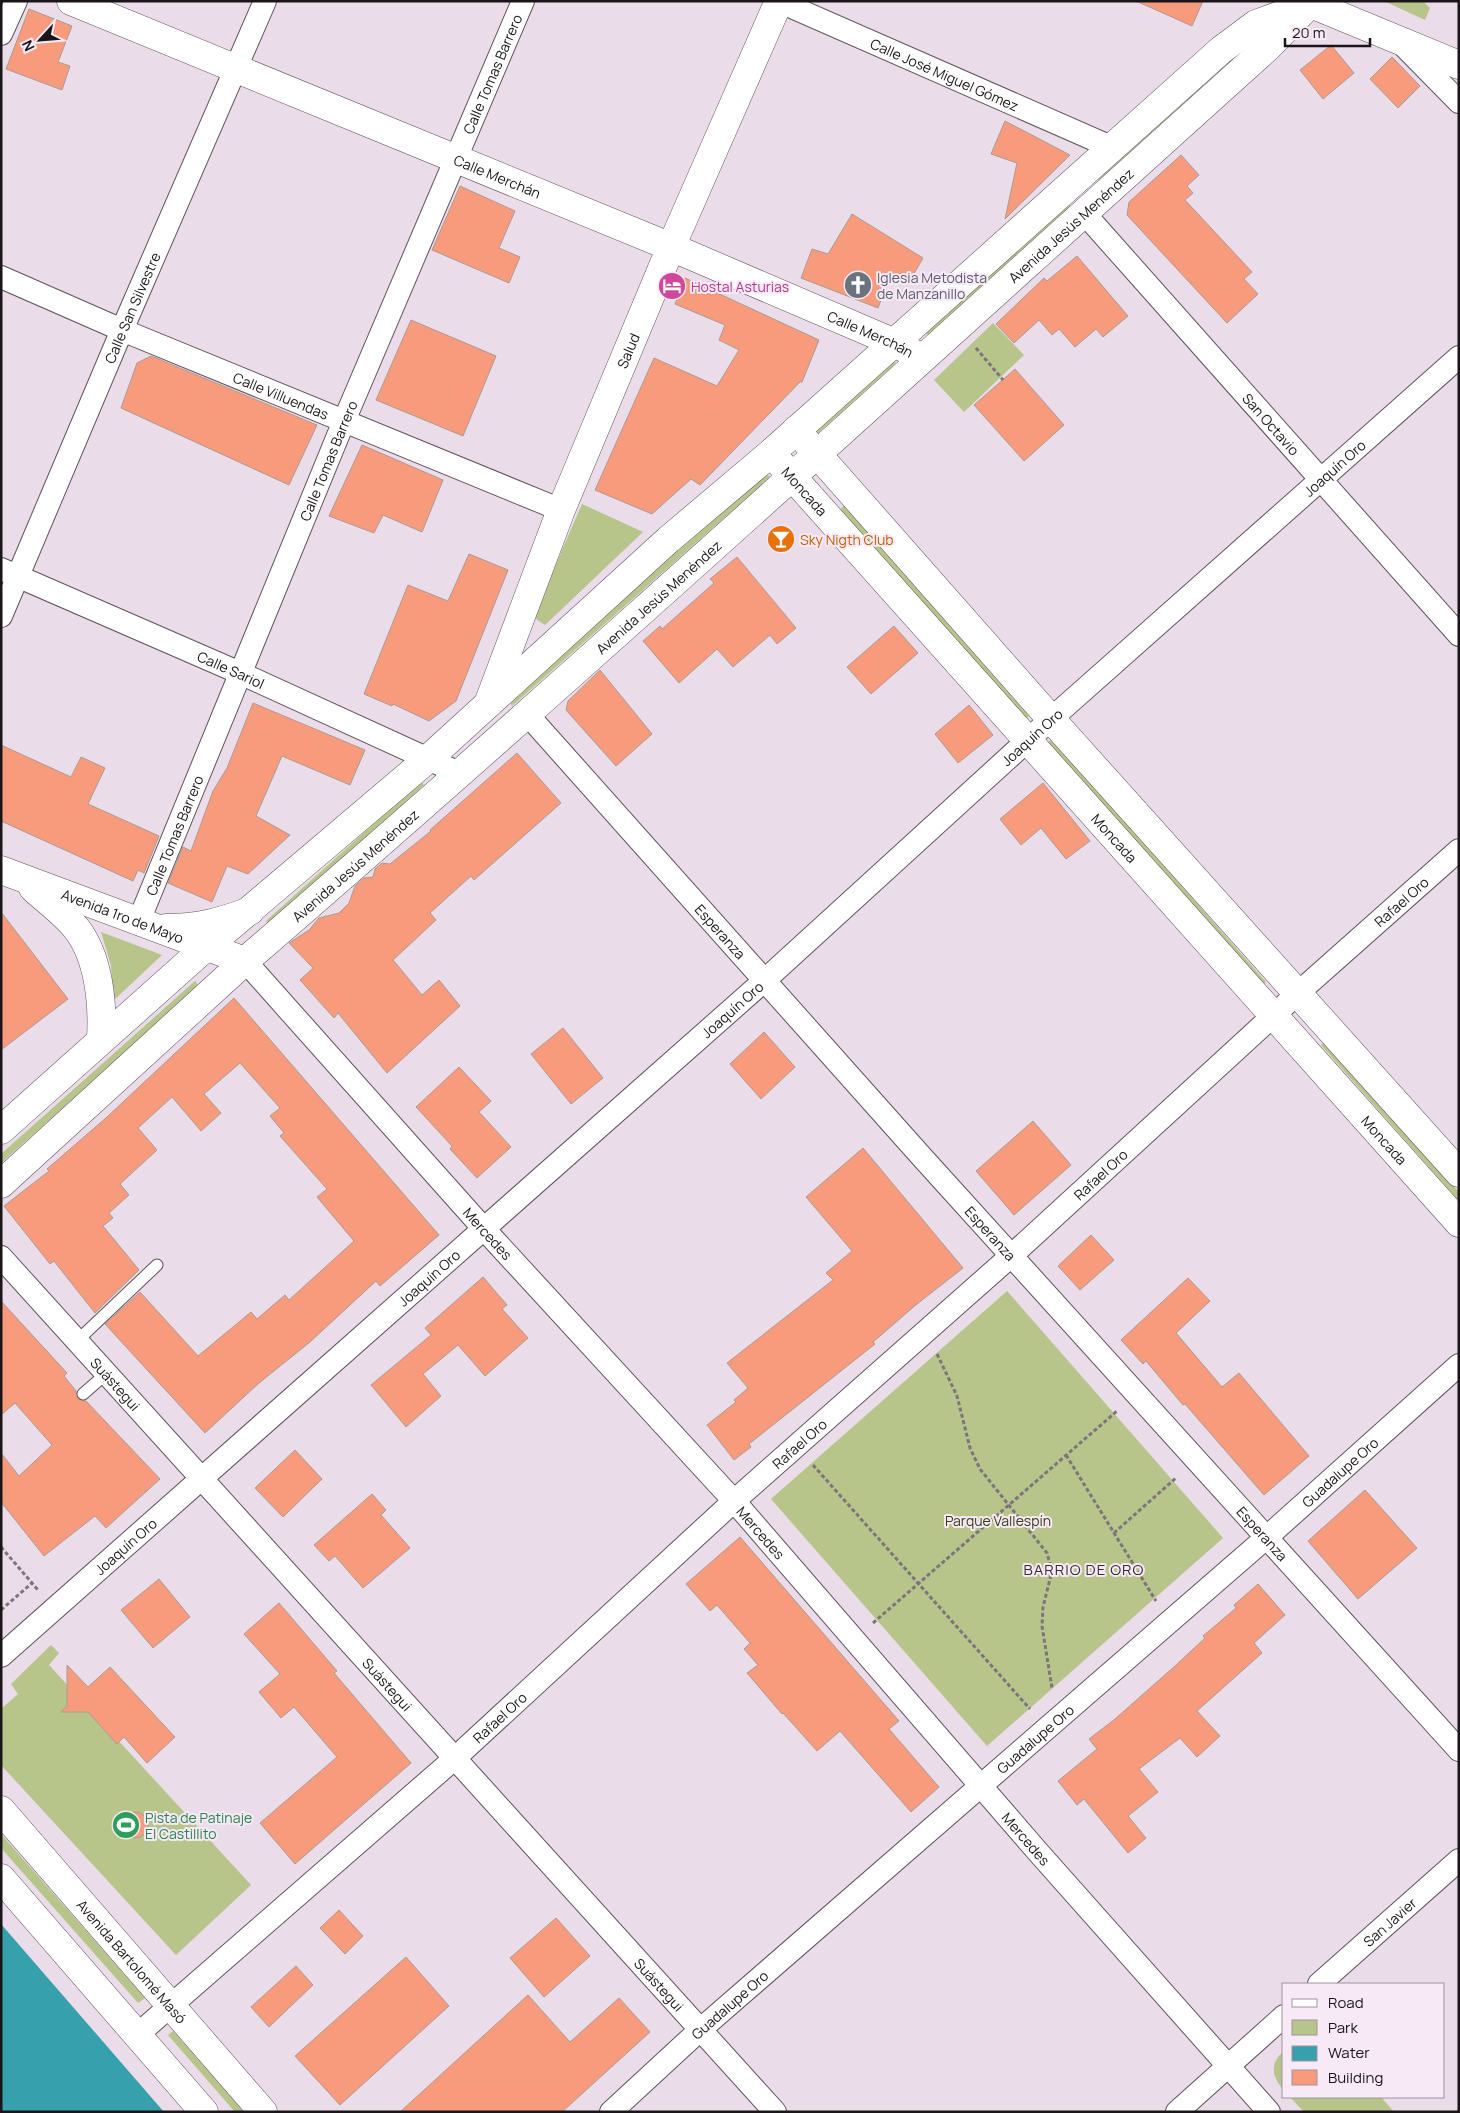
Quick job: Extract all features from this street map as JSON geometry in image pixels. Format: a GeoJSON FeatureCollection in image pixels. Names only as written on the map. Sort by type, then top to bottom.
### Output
{"type":"FeatureCollection","features":[{"type":"Feature","properties":{"kind":"main road","name":"Calle Merchán"},"geometry":{"type":"LineString","coordinates":[[71,1],[671,247],[894,343],[922,358]]}},
{"type":"Feature","properties":{"kind":"main road","name":"Salud"},"geometry":{"type":"LineString","coordinates":[[488,704],[561,510],[671,247],[779,1]]}},
{"type":"Feature","properties":{"kind":"main road"},"geometry":{"type":"LineString","coordinates":[[1,1130],[206,947],[429,758],[668,540],[796,430],[1221,50],[1256,24],[1309,2],[1459,65]]}},
{"type":"Feature","properties":{"kind":"main road","name":"Avenida Jesús Menéndez"},"geometry":{"type":"LineString","coordinates":[[1,1184],[245,961],[461,774],[818,454],[957,326],[1268,47],[1309,2]]}},
{"type":"Feature","properties":{"kind":"main road"},"geometry":{"type":"LineString","coordinates":[[796,430],[1051,719],[1459,1173]]}},
{"type":"Feature","properties":{"kind":"main road","name":"Moncada"},"geometry":{"type":"LineString","coordinates":[[770,453],[1459,1223]]}},
{"type":"Feature","properties":{"kind":"main road"},"geometry":{"type":"LineString","coordinates":[[13,875],[76,928],[92,958],[102,1020],[101,1039]]}},
{"type":"Feature","properties":{"kind":"main road","name":"Avenida 1ro de Mayo"},"geometry":{"type":"LineString","coordinates":[[13,875],[245,961]]}},
{"type":"Feature","properties":{"kind":"main road"},"geometry":{"type":"LineString","coordinates":[[148,926],[191,928],[213,924],[250,910]]}},
{"type":"Feature","properties":{"kind":"main road","name":"Avenida Bartolomé Masó"},"geometry":{"type":"LineString","coordinates":[[1,1810],[263,2112]]}},
{"type":"Feature","properties":{"kind":"main road"},"geometry":{"type":"LineString","coordinates":[[1,1878],[204,2112]]}},
{"type":"Feature","properties":{"kind":"street"},"geometry":{"type":"LineString","coordinates":[[1,34],[16,1]]}},
{"type":"Feature","properties":{"kind":"street","name":"Calle San Silvestre"},"geometry":{"type":"LineString","coordinates":[[1,616],[10,573],[122,330],[235,68],[266,1]]}},
{"type":"Feature","properties":{"kind":"street","name":"Calle Tomas Barrero"},"geometry":{"type":"LineString","coordinates":[[148,926],[240,673],[344,421],[523,1]]}},
{"type":"Feature","properties":{"kind":"street","name":"Calle José Miguel Gómez"},"geometry":{"type":"LineString","coordinates":[[779,1],[1111,147]]}},
{"type":"Feature","properties":{"kind":"street"},"geometry":{"type":"LineString","coordinates":[[1398,40],[1459,102]]}},
{"type":"Feature","properties":{"kind":"street","name":"San Octavio"},"geometry":{"type":"LineString","coordinates":[[1084,213],[1459,635]]}},
{"type":"Feature","properties":{"kind":"street","name":"Calle Villuendas"},"geometry":{"type":"LineString","coordinates":[[1,277],[122,330],[561,510]]}},
{"type":"Feature","properties":{"kind":"street","name":"Joaquín Oro"},"geometry":{"type":"LineString","coordinates":[[1,1656],[203,1480],[765,980],[1051,719],[1459,357]]}},
{"type":"Feature","properties":{"kind":"street","name":"Calle Sariol"},"geometry":{"type":"LineString","coordinates":[[10,573],[240,673],[461,774]]}},
{"type":"Feature","properties":{"kind":"street","name":"Esperanza"},"geometry":{"type":"LineString","coordinates":[[527,714],[1011,1256],[1459,1750]]}},
{"type":"Feature","properties":{"kind":"street","name":"Rafael Oro"},"geometry":{"type":"LineString","coordinates":[[137,2036],[170,2005],[454,1759],[734,1501],[1011,1256],[1459,850]]}},
{"type":"Feature","properties":{"kind":"street","name":"Mercedes"},"geometry":{"type":"LineString","coordinates":[[245,961],[484,1229],[734,1501],[980,1786],[1269,2112]]}},
{"type":"Feature","properties":{"kind":"street","name":"Suástegui"},"geometry":{"type":"LineString","coordinates":[[1,1257],[775,2112]]}},
{"type":"Feature","properties":{"kind":"street","name":"Guadalupe Oro"},"geometry":{"type":"LineString","coordinates":[[610,2112],[701,2029],[1267,1537],[1459,1365]]}},
{"type":"Feature","properties":{"kind":"street","name":"San Javier"},"geometry":{"type":"LineString","coordinates":[[1320,1983],[1459,1860]]}},
{"type":"Feature","properties":{"kind":"street"},"geometry":{"type":"LineString","coordinates":[[1177,2112],[1282,2018]]}},
{"type":"Feature","properties":{"kind":"lane"},"geometry":{"type":"LineString","coordinates":[[78,1340],[158,1266]]}},
{"type":"Feature","properties":{"kind":"lane"},"geometry":{"type":"LineString","coordinates":[[83,1394],[107,1373]]}},
{"type":"Feature","properties":{"kind":"path"},"geometry":{"type":"LineString","coordinates":[[957,326],[1003,380]]}},
{"type":"Feature","properties":{"kind":"path"},"geometry":{"type":"LineString","coordinates":[[923,1334],[942,1361],[957,1396],[970,1448],[977,1462],[1008,1505],[1047,1553],[1052,1571],[1043,1606],[1042,1626],[1052,1679],[1052,1702],[1047,1728]]}},
{"type":"Feature","properties":{"kind":"path"},"geometry":{"type":"LineString","coordinates":[[854,1640],[1137,1394]]}},
{"type":"Feature","properties":{"kind":"path"},"geometry":{"type":"LineString","coordinates":[[796,1446],[1047,1728]]}},
{"type":"Feature","properties":{"kind":"path"},"geometry":{"type":"LineString","coordinates":[[1066,1455],[1169,1622]]}},
{"type":"Feature","properties":{"kind":"path"},"geometry":{"type":"LineString","coordinates":[[1114,1533],[1196,1460]]}},
{"type":"Feature","properties":{"kind":"path"},"geometry":{"type":"LineString","coordinates":[[1,1547],[55,1609]]}},
{"type":"Feature","properties":{"kind":"path"},"geometry":{"type":"LineString","coordinates":[[1,1610],[32,1583]]}},
{"type":"Feature","properties":{"kind":"green space"},"geometry":{"type":"Polygon","coordinates":[[[1384,1],[1423,1],[1430,8],[1425,20],[1384,1]]]}},
{"type":"Feature","properties":{"kind":"green space"},"geometry":{"type":"Polygon","coordinates":[[[1231,57],[1235,62],[1100,182],[1097,177],[1231,57]]]}},
{"type":"Feature","properties":{"kind":"green space"},"geometry":{"type":"Polygon","coordinates":[[[1067,202],[1071,206],[928,335],[924,331],[1067,202]]]}},
{"type":"Feature","properties":{"kind":"green space"},"geometry":{"type":"Polygon","coordinates":[[[993,323],[1024,355],[964,412],[934,380],[993,323]]]}},
{"type":"Feature","properties":{"kind":"green space"},"geometry":{"type":"Polygon","coordinates":[[[892,359],[896,363],[816,435],[813,431],[892,359]]]}},
{"type":"Feature","properties":{"kind":"green space"},"geometry":{"type":"Polygon","coordinates":[[[766,472],[770,477],[512,706],[509,702],[766,472]]]}},
{"type":"Feature","properties":{"kind":"green space"},"geometry":{"type":"Polygon","coordinates":[[[582,504],[643,532],[545,625],[533,617],[582,504]]]}},
{"type":"Feature","properties":{"kind":"green space"},"geometry":{"type":"Polygon","coordinates":[[[844,505],[1029,716],[1025,720],[840,510],[844,505]]]}},
{"type":"Feature","properties":{"kind":"green space"},"geometry":{"type":"Polygon","coordinates":[[[1052,739],[1266,982],[1262,986],[1047,743],[1052,739]]]}},
{"type":"Feature","properties":{"kind":"green space"},"geometry":{"type":"Polygon","coordinates":[[[421,781],[424,785],[269,924],[266,921],[421,781]]]}},
{"type":"Feature","properties":{"kind":"green space"},"geometry":{"type":"Polygon","coordinates":[[[101,932],[162,955],[113,1001],[111,965],[101,932]]]}},
{"type":"Feature","properties":{"kind":"green space"},"geometry":{"type":"Polygon","coordinates":[[[195,981],[199,986],[1,1163],[1,1154],[195,981]]]}},
{"type":"Feature","properties":{"kind":"green space"},"geometry":{"type":"Polygon","coordinates":[[[1325,1041],[1459,1192],[1459,1201],[1321,1045],[1325,1041]]]}},
{"type":"Feature","properties":{"kind":"green space","name":"Parque Vallespín"},"geometry":{"type":"Polygon","coordinates":[[[1007,1291],[1223,1538],[987,1746],[771,1499],[1007,1291]]]}},
{"type":"Feature","properties":{"kind":"green space","name":"Pista de Patinaje El Castillito"},"geometry":{"type":"Polygon","coordinates":[[[51,1645],[59,1653],[49,1665],[251,1885],[176,1955],[1,1765],[1,1709],[18,1694],[11,1684],[51,1645]]]}},
{"type":"Feature","properties":{"kind":"green space"},"geometry":{"type":"Polygon","coordinates":[[[1,1834],[145,1998],[138,2003],[1,1848],[1,1834]]]}},
{"type":"Feature","properties":{"kind":"green space"},"geometry":{"type":"Polygon","coordinates":[[[173,2031],[245,2112],[235,2112],[168,2035],[173,2031]]]}},
{"type":"Feature","properties":{"kind":"green space"},"geometry":{"type":"Polygon","coordinates":[[[1282,2053],[1282,2088],[1277,2081],[1274,2070],[1274,2065],[1282,2053]]]}},
{"type":"Feature","properties":{"kind":"green space"},"geometry":{"type":"Polygon","coordinates":[[[1291,2098],[1382,2098],[1394,2112],[1304,2112],[1291,2098]]]}},
{"type":"Feature","properties":{"kind":"water"},"geometry":{"type":"Polygon","coordinates":[[[1,1924],[164,2112],[1,2112],[1,1924]]]}},
{"type":"Feature","properties":{"kind":"building"},"geometry":{"type":"Polygon","coordinates":[[[1136,1],[1203,1],[1192,26],[1136,1]]]}},
{"type":"Feature","properties":{"kind":"building"},"geometry":{"type":"Polygon","coordinates":[[[29,9],[72,26],[58,62],[70,66],[62,90],[6,69],[29,9]]]}},
{"type":"Feature","properties":{"kind":"building"},"geometry":{"type":"Polygon","coordinates":[[[1331,45],[1354,73],[1323,99],[1300,70],[1331,45]]]}},
{"type":"Feature","properties":{"kind":"building"},"geometry":{"type":"Polygon","coordinates":[[[1392,57],[1420,86],[1398,108],[1370,79],[1392,57]]]}},
{"type":"Feature","properties":{"kind":"building"},"geometry":{"type":"Polygon","coordinates":[[[1005,121],[1070,155],[1005,219],[1017,163],[991,154],[1005,121]]]}},
{"type":"Feature","properties":{"kind":"building"},"geometry":{"type":"Polygon","coordinates":[[[1181,155],[1199,175],[1187,186],[1193,193],[1185,200],[1252,272],[1244,279],[1258,294],[1227,323],[1127,215],[1129,202],[1181,155]]]}},
{"type":"Feature","properties":{"kind":"building"},"geometry":{"type":"Polygon","coordinates":[[[460,186],[515,211],[499,248],[520,257],[509,283],[432,250],[460,186]]]}},
{"type":"Feature","properties":{"kind":"building"},"geometry":{"type":"Polygon","coordinates":[[[852,214],[923,258],[908,284],[891,274],[878,308],[801,278],[812,249],[828,254],[852,214]]]}},
{"type":"Feature","properties":{"kind":"building"},"geometry":{"type":"Polygon","coordinates":[[[1077,256],[1128,316],[1103,337],[1096,329],[1075,347],[1059,329],[1052,335],[1039,320],[1014,343],[996,324],[1044,278],[1047,281],[1077,256]]]}},
{"type":"Feature","properties":{"kind":"building"},"geometry":{"type":"Polygon","coordinates":[[[685,278],[819,340],[802,382],[700,485],[691,479],[652,514],[595,490],[654,358],[717,386],[739,350],[719,340],[725,325],[675,304],[685,278]]]}},
{"type":"Feature","properties":{"kind":"building"},"geometry":{"type":"Polygon","coordinates":[[[411,320],[496,356],[463,436],[376,400],[411,320]]]}},
{"type":"Feature","properties":{"kind":"building"},"geometry":{"type":"Polygon","coordinates":[[[151,356],[317,425],[289,485],[121,408],[137,363],[151,356]]]}},
{"type":"Feature","properties":{"kind":"building"},"geometry":{"type":"Polygon","coordinates":[[[1015,369],[1064,425],[1024,461],[974,405],[1015,369]]]}},
{"type":"Feature","properties":{"kind":"building"},"geometry":{"type":"Polygon","coordinates":[[[362,445],[443,480],[422,532],[383,515],[374,533],[329,516],[362,445]]]}},
{"type":"Feature","properties":{"kind":"building"},"geometry":{"type":"Polygon","coordinates":[[[469,554],[508,570],[456,701],[429,721],[393,704],[392,706],[364,694],[408,585],[448,601],[469,554]]]}},
{"type":"Feature","properties":{"kind":"building"},"geometry":{"type":"Polygon","coordinates":[[[737,557],[796,628],[777,644],[770,635],[733,667],[717,649],[679,683],[643,641],[660,626],[662,629],[714,583],[710,579],[737,557]]]}},
{"type":"Feature","properties":{"kind":"building"},"geometry":{"type":"Polygon","coordinates":[[[894,626],[918,653],[871,694],[847,667],[894,626]]]}},
{"type":"Feature","properties":{"kind":"building"},"geometry":{"type":"Polygon","coordinates":[[[600,670],[652,734],[616,766],[566,710],[568,701],[600,670]]]}},
{"type":"Feature","properties":{"kind":"building"},"geometry":{"type":"Polygon","coordinates":[[[253,703],[365,750],[350,785],[282,756],[256,816],[290,835],[248,874],[227,866],[212,902],[168,883],[183,847],[191,851],[213,791],[227,768],[253,703]]]}},
{"type":"Feature","properties":{"kind":"building"},"geometry":{"type":"Polygon","coordinates":[[[969,705],[993,735],[958,763],[935,734],[969,705]]]}},
{"type":"Feature","properties":{"kind":"building"},"geometry":{"type":"Polygon","coordinates":[[[1,745],[71,777],[81,757],[105,768],[88,804],[159,836],[144,873],[138,870],[133,881],[1,821],[1,745]]]}},
{"type":"Feature","properties":{"kind":"building"},"geometry":{"type":"Polygon","coordinates":[[[517,753],[561,803],[474,880],[471,876],[430,913],[436,920],[393,960],[422,995],[439,980],[460,1006],[387,1073],[338,1013],[334,1018],[300,980],[313,968],[289,943],[309,930],[319,918],[339,913],[349,903],[355,886],[364,878],[373,877],[375,869],[382,863],[390,864],[431,831],[517,753]]]}},
{"type":"Feature","properties":{"kind":"building"},"geometry":{"type":"Polygon","coordinates":[[[1043,783],[1090,841],[1066,859],[1041,828],[1021,845],[1000,819],[1043,783]]]}},
{"type":"Feature","properties":{"kind":"building"},"geometry":{"type":"Polygon","coordinates":[[[1,912],[68,999],[1,1050],[1,912]]]}},
{"type":"Feature","properties":{"kind":"building"},"geometry":{"type":"Polygon","coordinates":[[[234,998],[439,1235],[380,1286],[376,1281],[310,1342],[259,1383],[205,1433],[105,1324],[140,1292],[198,1356],[251,1312],[257,1319],[285,1295],[289,1300],[354,1241],[317,1197],[327,1189],[280,1136],[284,1133],[270,1116],[280,1108],[240,1063],[204,1094],[221,1113],[201,1131],[172,1097],[138,1128],[157,1150],[120,1184],[129,1195],[109,1213],[113,1218],[103,1226],[139,1270],[95,1313],[54,1261],[50,1264],[4,1206],[49,1171],[47,1169],[107,1117],[234,998]]]}},
{"type":"Feature","properties":{"kind":"building"},"geometry":{"type":"Polygon","coordinates":[[[563,1028],[603,1078],[571,1104],[531,1054],[563,1028]]]}},
{"type":"Feature","properties":{"kind":"building"},"geometry":{"type":"Polygon","coordinates":[[[764,1032],[795,1067],[761,1099],[730,1064],[764,1032]]]}},
{"type":"Feature","properties":{"kind":"building"},"geometry":{"type":"Polygon","coordinates":[[[459,1067],[491,1101],[479,1112],[511,1147],[477,1178],[450,1149],[452,1146],[416,1107],[459,1067]]]}},
{"type":"Feature","properties":{"kind":"building"},"geometry":{"type":"Polygon","coordinates":[[[1033,1121],[1071,1165],[1014,1215],[976,1171],[1033,1121]]]}},
{"type":"Feature","properties":{"kind":"building"},"geometry":{"type":"Polygon","coordinates":[[[863,1148],[963,1268],[873,1342],[875,1344],[749,1444],[751,1447],[734,1460],[707,1425],[736,1402],[734,1400],[748,1388],[727,1363],[833,1280],[826,1273],[852,1251],[806,1197],[863,1148]]]}},
{"type":"Feature","properties":{"kind":"building"},"geometry":{"type":"Polygon","coordinates":[[[1091,1235],[1114,1260],[1080,1290],[1058,1266],[1091,1235]]]}},
{"type":"Feature","properties":{"kind":"building"},"geometry":{"type":"Polygon","coordinates":[[[483,1277],[507,1305],[502,1309],[528,1338],[485,1376],[458,1345],[423,1374],[441,1396],[406,1427],[371,1385],[431,1335],[425,1328],[483,1277]]]}},
{"type":"Feature","properties":{"kind":"building"},"geometry":{"type":"Polygon","coordinates":[[[1188,1278],[1210,1301],[1176,1333],[1222,1387],[1239,1373],[1309,1456],[1264,1495],[1146,1361],[1143,1364],[1121,1340],[1188,1278]]]}},
{"type":"Feature","properties":{"kind":"building"},"geometry":{"type":"Polygon","coordinates":[[[1,1301],[67,1373],[64,1376],[76,1391],[78,1399],[86,1401],[160,1479],[106,1528],[95,1516],[44,1556],[1,1502],[1,1453],[19,1476],[52,1445],[15,1403],[1,1415],[1,1301]]]}},
{"type":"Feature","properties":{"kind":"building"},"geometry":{"type":"Polygon","coordinates":[[[295,1450],[322,1479],[283,1517],[255,1488],[295,1450]]]}},
{"type":"Feature","properties":{"kind":"building"},"geometry":{"type":"Polygon","coordinates":[[[1365,1490],[1417,1548],[1358,1599],[1308,1541],[1365,1490]]]}},
{"type":"Feature","properties":{"kind":"building"},"geometry":{"type":"Polygon","coordinates":[[[372,1494],[386,1510],[381,1515],[410,1548],[363,1588],[335,1556],[329,1561],[314,1545],[372,1494]]]}},
{"type":"Feature","properties":{"kind":"building"},"geometry":{"type":"Polygon","coordinates":[[[740,1537],[899,1721],[889,1729],[939,1787],[911,1812],[840,1731],[817,1751],[747,1673],[758,1665],[744,1649],[750,1643],[717,1605],[710,1611],[686,1584],[740,1537]]]}},
{"type":"Feature","properties":{"kind":"building"},"geometry":{"type":"Polygon","coordinates":[[[159,1579],[190,1617],[153,1648],[121,1610],[159,1579]]]}},
{"type":"Feature","properties":{"kind":"building"},"geometry":{"type":"Polygon","coordinates":[[[1258,1584],[1285,1615],[1254,1643],[1262,1653],[1197,1711],[1220,1736],[1197,1757],[1180,1738],[1139,1769],[1158,1792],[1128,1816],[1146,1838],[1128,1853],[1084,1799],[1077,1805],[1058,1781],[1097,1749],[1089,1739],[1115,1719],[1175,1666],[1205,1638],[1203,1636],[1236,1608],[1234,1605],[1258,1584]]]}},
{"type":"Feature","properties":{"kind":"building"},"geometry":{"type":"Polygon","coordinates":[[[279,1603],[337,1671],[334,1673],[411,1763],[295,1864],[260,1823],[337,1757],[294,1707],[281,1718],[259,1692],[280,1674],[244,1634],[279,1603]]]}},
{"type":"Feature","properties":{"kind":"building"},"geometry":{"type":"Polygon","coordinates":[[[67,1665],[88,1687],[110,1667],[175,1737],[147,1763],[124,1737],[117,1744],[88,1712],[61,1712],[67,1706],[67,1665]]]}},
{"type":"Feature","properties":{"kind":"building"},"geometry":{"type":"Polygon","coordinates":[[[135,1812],[144,1816],[148,1825],[144,1834],[135,1838],[126,1834],[122,1825],[126,1816],[135,1812]]]}},
{"type":"Feature","properties":{"kind":"building"},"geometry":{"type":"Polygon","coordinates":[[[339,1910],[363,1936],[345,1954],[320,1928],[339,1910]]]}},
{"type":"Feature","properties":{"kind":"building"},"geometry":{"type":"Polygon","coordinates":[[[556,1918],[590,1956],[544,1997],[510,1958],[556,1918]]]}},
{"type":"Feature","properties":{"kind":"building"},"geometry":{"type":"Polygon","coordinates":[[[406,1957],[449,2006],[340,2105],[295,2056],[406,1957]]]}},
{"type":"Feature","properties":{"kind":"building"},"geometry":{"type":"Polygon","coordinates":[[[296,1966],[313,1985],[269,2027],[251,2007],[296,1966]]]}},
{"type":"Feature","properties":{"kind":"building"},"geometry":{"type":"Polygon","coordinates":[[[528,1995],[570,2042],[619,1998],[650,2032],[562,2112],[400,2112],[528,1995]]]}},
{"type":"Feature","properties":{"kind":"place","name":"Iglesia Metodista de Manzanillo"},"geometry":{"type":"Point","coordinates":[858,285]}},
{"type":"Feature","properties":{"kind":"place","name":"Hostal Asturias"},"geometry":{"type":"Point","coordinates":[672,286]}},
{"type":"Feature","properties":{"kind":"place","name":"Sky Nigth Club"},"geometry":{"type":"Point","coordinates":[781,539]}},
{"type":"Feature","properties":{"kind":"place","name":"Pista de Patinaje El Castillito"},"geometry":{"type":"Point","coordinates":[126,1825]}},
{"type":"Feature","properties":{"kind":"district","name":"BARRIO DE ORO"},"geometry":{"type":"Point","coordinates":[1084,1569]}}]}
